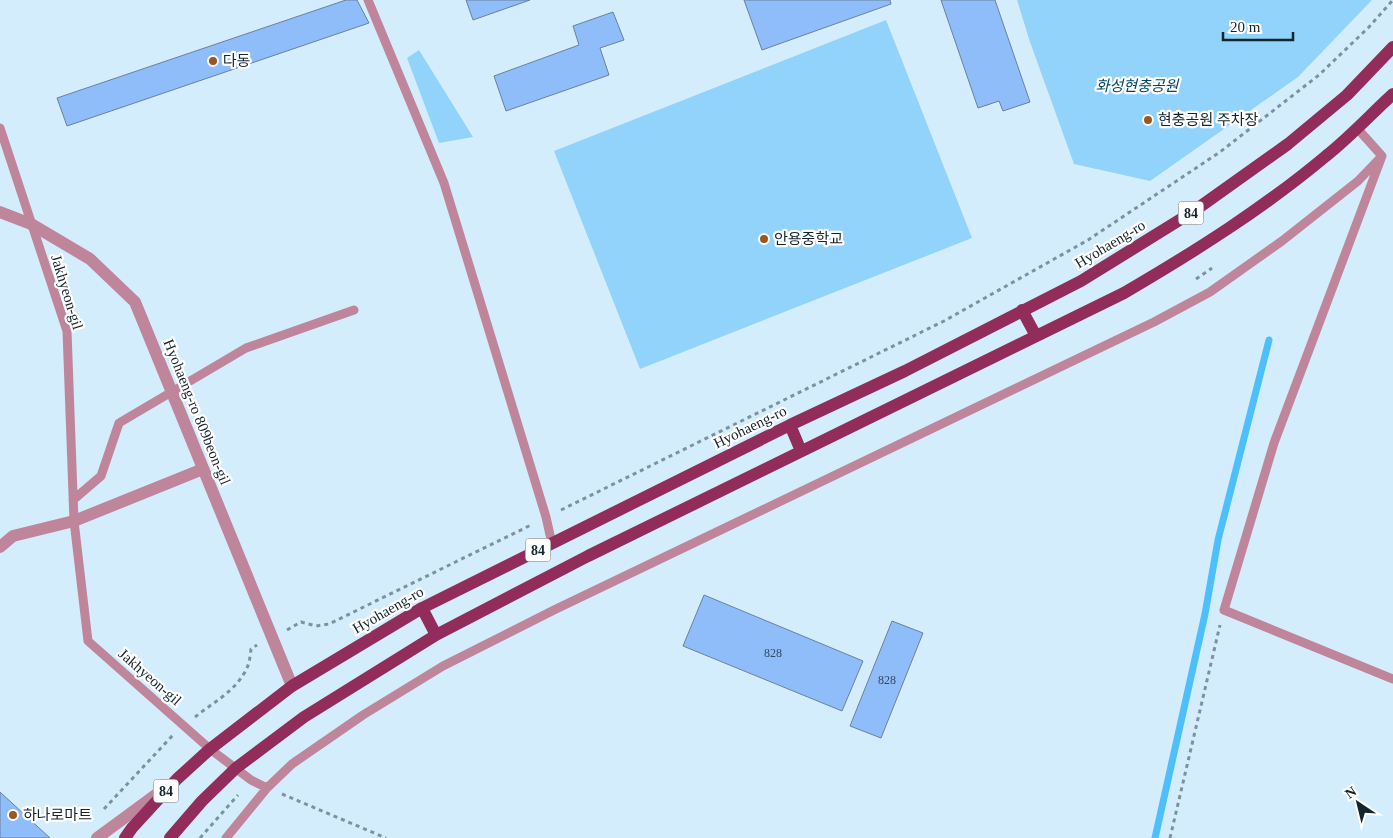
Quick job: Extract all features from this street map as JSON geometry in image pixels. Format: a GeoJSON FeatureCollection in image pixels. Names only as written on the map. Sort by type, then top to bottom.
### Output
{"type":"FeatureCollection","features":[{"type":"Feature","properties":{"kind":"main road","name":"Hyohaeng-ro"},"geometry":{"type":"LineString","coordinates":[[125,838],[177,779],[210,749],[292,686],[422,608],[790,425],[905,371],[1080,281],[1194,211],[1288,144],[1347,95],[1393,47]]}},
{"type":"Feature","properties":{"kind":"main road","name":"84"},"geometry":{"type":"LineString","coordinates":[[170,838],[202,801],[236,768],[304,717],[436,635],[588,556],[1124,293],[1181,260],[1246,217],[1327,156],[1393,94]]}},
{"type":"Feature","properties":{"kind":"main road"},"geometry":{"type":"LineString","coordinates":[[1022,310],[1036,336]]}},
{"type":"Feature","properties":{"kind":"main road"},"geometry":{"type":"LineString","coordinates":[[790,425],[801,451]]}},
{"type":"Feature","properties":{"kind":"main road"},"geometry":{"type":"LineString","coordinates":[[422,608],[436,635]]}},
{"type":"Feature","properties":{"kind":"street","name":"Hyohaeng-ro 809beon-gil"},"geometry":{"type":"LineString","coordinates":[[0,212],[32,224],[90,259],[135,302],[292,686]]}},
{"type":"Feature","properties":{"kind":"street"},"geometry":{"type":"LineString","coordinates":[[0,547],[13,536],[74,521],[203,469]]}},
{"type":"Feature","properties":{"kind":"street"},"geometry":{"type":"LineString","coordinates":[[97,838],[177,779]]}},
{"type":"Feature","properties":{"kind":"lane"},"geometry":{"type":"LineString","coordinates":[[368,0],[444,183],[546,517],[552,544]]}},
{"type":"Feature","properties":{"kind":"lane","name":"Jakhyeon-gil"},"geometry":{"type":"LineString","coordinates":[[0,128],[66,331],[74,521],[88,641],[210,749],[251,780],[267,788]]}},
{"type":"Feature","properties":{"kind":"lane"},"geometry":{"type":"LineString","coordinates":[[1357,128],[1382,156]]}},
{"type":"Feature","properties":{"kind":"lane"},"geometry":{"type":"LineString","coordinates":[[1382,156],[1274,443],[1224,610],[1393,679]]}},
{"type":"Feature","properties":{"kind":"lane"},"geometry":{"type":"LineString","coordinates":[[226,838],[267,788],[300,759],[363,715],[444,666],[554,610],[1154,322],[1210,292],[1282,241],[1350,187],[1382,156]]}},
{"type":"Feature","properties":{"kind":"lane"},"geometry":{"type":"LineString","coordinates":[[73,500],[101,476],[119,423],[246,348],[354,310]]}},
{"type":"Feature","properties":{"kind":"path"},"geometry":{"type":"LineString","coordinates":[[102,811],[168,740],[226,693],[243,676],[249,663],[251,649],[300,622],[316,626],[330,624],[944,321],[1088,240],[1220,152],[1319,75],[1370,27],[1392,0]]}},
{"type":"Feature","properties":{"kind":"path"},"geometry":{"type":"LineString","coordinates":[[1170,838],[1224,610]]}},
{"type":"Feature","properties":{"kind":"path"},"geometry":{"type":"LineString","coordinates":[[267,788],[386,838]]}},
{"type":"Feature","properties":{"kind":"green space","name":"화성현충공원"},"geometry":{"type":"Polygon","coordinates":[[[1017,0],[1372,0],[1298,77],[1150,181],[1074,164],[1030,42],[1017,0]]]}},
{"type":"Feature","properties":{"kind":"green space"},"geometry":{"type":"Polygon","coordinates":[[[886,20],[972,238],[640,369],[554,151],[886,20]]]}},
{"type":"Feature","properties":{"kind":"green space"},"geometry":{"type":"Polygon","coordinates":[[[419,50],[473,137],[439,143],[407,58],[419,50]]]}},
{"type":"Feature","properties":{"kind":"building","name":"다동"},"geometry":{"type":"Polygon","coordinates":[[[346,0],[357,0],[369,23],[67,126],[57,98],[346,0]]]}},
{"type":"Feature","properties":{"kind":"building"},"geometry":{"type":"Polygon","coordinates":[[[466,0],[530,0],[473,20],[466,0]]]}},
{"type":"Feature","properties":{"kind":"building"},"geometry":{"type":"Polygon","coordinates":[[[744,0],[890,0],[891,4],[762,50],[744,0]]]}},
{"type":"Feature","properties":{"kind":"building"},"geometry":{"type":"Polygon","coordinates":[[[941,0],[995,0],[1030,102],[1003,111],[999,101],[978,108],[941,0]]]}},
{"type":"Feature","properties":{"kind":"building"},"geometry":{"type":"Polygon","coordinates":[[[613,12],[624,40],[600,48],[609,75],[506,111],[494,76],[579,45],[573,26],[613,12]]]}},
{"type":"Feature","properties":{"kind":"building"},"geometry":{"type":"Polygon","coordinates":[[[704,595],[863,661],[842,711],[683,646],[704,595]]]}},
{"type":"Feature","properties":{"kind":"building"},"geometry":{"type":"Polygon","coordinates":[[[892,621],[923,633],[881,738],[850,726],[892,621]]]}},
{"type":"Feature","properties":{"kind":"building","name":"하나로마트"},"geometry":{"type":"Polygon","coordinates":[[[0,792],[50,838],[0,838],[0,792]]]}},
{"type":"Feature","properties":{"kind":"waterway"},"geometry":{"type":"LineString","coordinates":[[1155,838],[1205,614],[1218,540],[1269,340]]}},
{"type":"Feature","properties":{"kind":"place","name":"다동"},"geometry":{"type":"Point","coordinates":[213,61]}},
{"type":"Feature","properties":{"kind":"place","name":"현충공원 주차장"},"geometry":{"type":"Point","coordinates":[1148,120]}},
{"type":"Feature","properties":{"kind":"place","name":"안용중학교"},"geometry":{"type":"Point","coordinates":[764,239]}},
{"type":"Feature","properties":{"kind":"place","name":"하나로마트"},"geometry":{"type":"Point","coordinates":[13,815]}}]}
